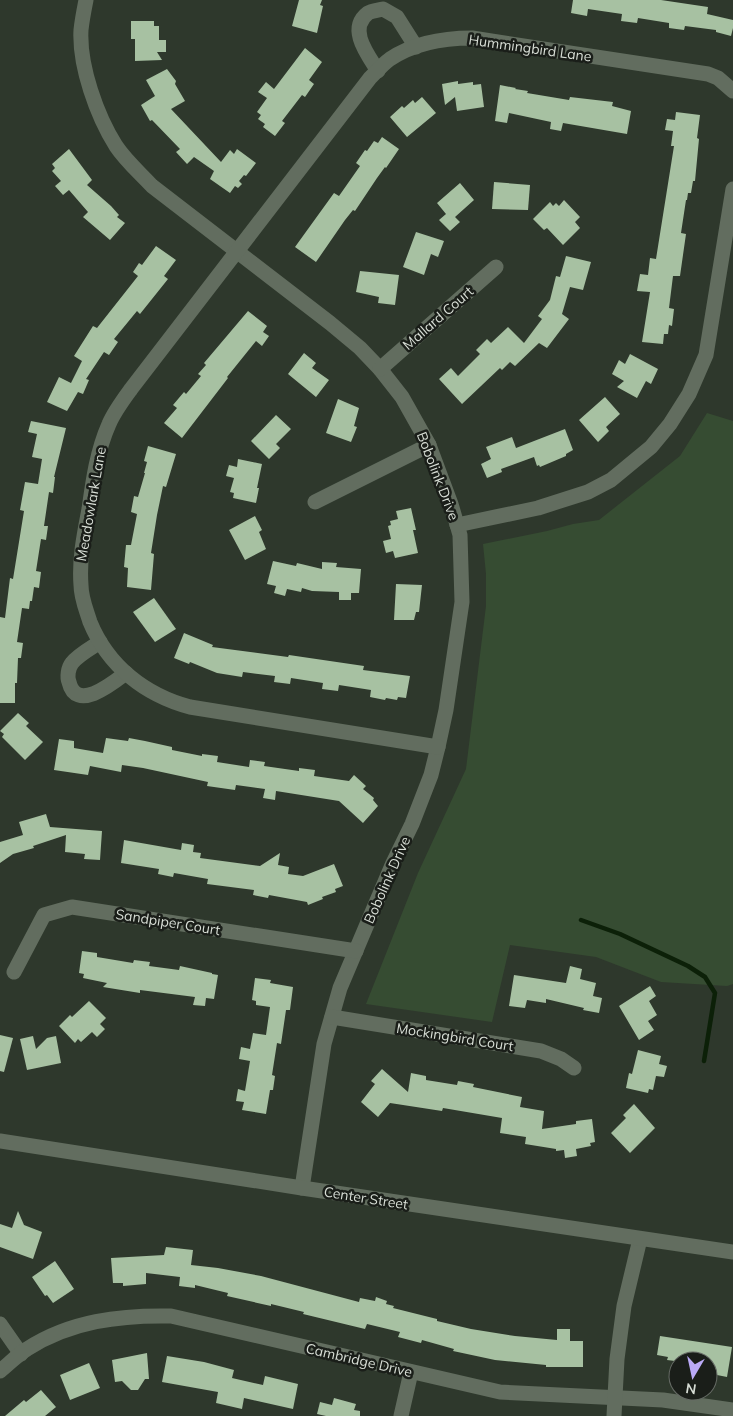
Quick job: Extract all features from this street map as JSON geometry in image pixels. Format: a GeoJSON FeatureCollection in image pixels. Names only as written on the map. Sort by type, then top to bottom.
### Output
{"type":"FeatureCollection","features":[{"type":"Feature","properties":{"kind":"street","name":"Bobolink Drive"},"geometry":{"type":"LineString","coordinates":[[86,0],[81,31],[83,58],[89,84],[105,125],[117,146],[132,166],[152,186],[330,323],[380,368],[402,397],[429,445],[451,504],[460,535],[462,602],[446,710],[431,775],[412,824],[393,863],[340,988],[324,1044],[302,1188]]}},
{"type":"Feature","properties":{"kind":"street"},"geometry":{"type":"LineString","coordinates":[[378,70],[360,40],[360,24],[368,13],[383,9],[397,17],[416,47]]}},
{"type":"Feature","properties":{"kind":"street","name":"Hummingbird Lane"},"geometry":{"type":"LineString","coordinates":[[236,250],[370,78],[390,60],[433,41],[472,38],[708,74],[718,78],[733,91]]}},
{"type":"Feature","properties":{"kind":"street"},"geometry":{"type":"LineString","coordinates":[[457,525],[538,508],[588,492],[611,480],[632,464],[651,447],[670,424],[690,394],[706,355],[733,189]]}},
{"type":"Feature","properties":{"kind":"street","name":"Meadowlark Lane"},"geometry":{"type":"LineString","coordinates":[[236,250],[131,388],[109,422],[101,443],[80,560],[84,604],[96,636],[113,662],[152,693],[172,702],[190,707],[438,746]]}},
{"type":"Feature","properties":{"kind":"street","name":"Mallard Court"},"geometry":{"type":"LineString","coordinates":[[380,368],[496,267]]}},
{"type":"Feature","properties":{"kind":"street"},"geometry":{"type":"LineString","coordinates":[[315,502],[429,445]]}},
{"type":"Feature","properties":{"kind":"street"},"geometry":{"type":"LineString","coordinates":[[100,642],[72,663],[69,669],[68,682],[73,691],[81,696],[92,695],[126,673]]}},
{"type":"Feature","properties":{"kind":"street","name":"Sandpiper Court"},"geometry":{"type":"LineString","coordinates":[[14,972],[44,915],[72,907],[356,950]]}},
{"type":"Feature","properties":{"kind":"street","name":"Mockingbird Court"},"geometry":{"type":"LineString","coordinates":[[332,1017],[541,1051],[561,1059],[574,1068]]}},
{"type":"Feature","properties":{"kind":"street","name":"Center Street"},"geometry":{"type":"LineString","coordinates":[[0,1141],[733,1252]]}},
{"type":"Feature","properties":{"kind":"street"},"geometry":{"type":"LineString","coordinates":[[614,1416],[617,1359],[624,1306],[640,1239]]}},
{"type":"Feature","properties":{"kind":"street","name":"Cambridge Drive"},"geometry":{"type":"LineString","coordinates":[[0,1371],[26,1349],[61,1332],[94,1321],[138,1315],[171,1316],[500,1392],[663,1400],[733,1410]]}},
{"type":"Feature","properties":{"kind":"street"},"geometry":{"type":"LineString","coordinates":[[0,1324],[21,1354]]}},
{"type":"Feature","properties":{"kind":"street"},"geometry":{"type":"LineString","coordinates":[[401,1416],[411,1372]]}},
{"type":"Feature","properties":{"kind":"green space"},"geometry":{"type":"Polygon","coordinates":[[[707,413],[733,421],[733,984],[727,986],[661,982],[596,957],[510,945],[492,1022],[366,1004],[418,873],[466,769],[486,606],[486,574],[483,544],[599,520],[680,456],[707,413]]]}},
{"type":"Feature","properties":{"kind":"building"},"geometry":{"type":"Polygon","coordinates":[[[299,0],[322,0],[320,5],[323,6],[317,33],[292,26],[299,0]]]}},
{"type":"Feature","properties":{"kind":"building"},"geometry":{"type":"Polygon","coordinates":[[[573,0],[661,0],[708,7],[707,14],[733,20],[733,28],[731,36],[716,32],[716,30],[685,26],[684,30],[669,28],[669,23],[638,18],[637,23],[621,21],[622,14],[588,9],[587,16],[571,13],[573,0]]]}},
{"type":"Feature","properties":{"kind":"building"},"geometry":{"type":"Polygon","coordinates":[[[131,21],[154,21],[154,26],[159,26],[159,40],[166,40],[166,52],[157,52],[162,60],[135,61],[135,39],[131,39],[131,21]]]}},
{"type":"Feature","properties":{"kind":"building"},"geometry":{"type":"Polygon","coordinates":[[[305,48],[322,62],[309,80],[314,84],[305,97],[302,95],[282,121],[285,123],[275,136],[263,127],[265,124],[258,119],[261,115],[257,112],[267,98],[258,92],[266,82],[274,89],[305,48]]]}},
{"type":"Feature","properties":{"kind":"building"},"geometry":{"type":"Polygon","coordinates":[[[167,69],[176,81],[175,84],[185,101],[171,109],[221,162],[230,150],[234,154],[237,149],[256,163],[246,176],[244,175],[239,181],[242,184],[238,188],[235,186],[230,193],[210,179],[214,171],[194,157],[187,164],[176,152],[180,149],[152,120],[150,121],[141,105],[155,96],[146,80],[167,69]]]}},
{"type":"Feature","properties":{"kind":"building"},"geometry":{"type":"Polygon","coordinates":[[[458,81],[458,84],[473,82],[473,85],[481,84],[484,107],[457,111],[455,97],[445,105],[442,84],[458,81]]]}},
{"type":"Feature","properties":{"kind":"building"},"geometry":{"type":"Polygon","coordinates":[[[500,85],[528,91],[527,93],[569,100],[570,97],[613,102],[612,106],[631,111],[627,134],[563,123],[561,131],[550,129],[551,122],[509,113],[507,123],[495,121],[500,85]]]}},
{"type":"Feature","properties":{"kind":"building"},"geometry":{"type":"Polygon","coordinates":[[[422,97],[436,113],[407,137],[390,117],[402,106],[404,108],[413,100],[415,103],[422,97]]]}},
{"type":"Feature","properties":{"kind":"building"},"geometry":{"type":"Polygon","coordinates":[[[676,112],[700,115],[695,181],[693,181],[691,193],[688,193],[686,200],[681,233],[686,234],[680,276],[673,276],[669,308],[674,309],[672,326],[669,325],[668,334],[664,334],[663,344],[642,342],[650,292],[637,291],[640,274],[648,275],[650,258],[656,259],[674,146],[671,146],[673,131],[665,130],[667,119],[675,120],[676,112]]]}},
{"type":"Feature","properties":{"kind":"building"},"geometry":{"type":"Polygon","coordinates":[[[382,137],[399,149],[316,262],[295,247],[334,193],[339,196],[360,166],[356,163],[365,150],[367,151],[374,141],[378,143],[382,137]]]}},
{"type":"Feature","properties":{"kind":"building"},"geometry":{"type":"Polygon","coordinates":[[[69,149],[92,180],[87,185],[111,206],[119,215],[117,217],[125,223],[110,240],[83,217],[88,212],[69,190],[63,195],[55,186],[61,181],[52,171],[55,168],[52,164],[69,149]]]}},
{"type":"Feature","properties":{"kind":"building"},"geometry":{"type":"Polygon","coordinates":[[[494,182],[530,185],[528,210],[492,209],[494,182]]]}},
{"type":"Feature","properties":{"kind":"building"},"geometry":{"type":"Polygon","coordinates":[[[460,183],[474,200],[455,217],[460,222],[450,231],[439,220],[446,214],[437,203],[460,183]]]}},
{"type":"Feature","properties":{"kind":"building"},"geometry":{"type":"Polygon","coordinates":[[[564,200],[580,217],[575,222],[580,228],[563,245],[547,228],[544,230],[533,219],[550,202],[553,206],[556,203],[559,206],[564,200]]]}},
{"type":"Feature","properties":{"kind":"building"},"geometry":{"type":"Polygon","coordinates":[[[416,232],[444,241],[438,257],[431,254],[424,275],[403,267],[416,232]]]}},
{"type":"Feature","properties":{"kind":"building"},"geometry":{"type":"Polygon","coordinates":[[[156,246],[176,260],[164,276],[168,279],[140,314],[137,311],[114,339],[118,342],[109,355],[104,352],[86,379],[89,380],[83,394],[78,392],[67,411],[47,402],[59,377],[71,383],[82,361],[74,356],[93,326],[97,328],[138,276],[133,272],[139,263],[142,265],[156,246]]]}},
{"type":"Feature","properties":{"kind":"building"},"geometry":{"type":"Polygon","coordinates":[[[566,256],[591,262],[583,290],[570,287],[562,314],[569,319],[547,348],[539,343],[515,366],[510,362],[502,370],[500,368],[462,404],[439,379],[451,368],[458,376],[480,354],[476,350],[487,339],[491,343],[508,327],[524,343],[542,319],[538,316],[550,300],[556,276],[560,277],[566,256]]]}},
{"type":"Feature","properties":{"kind":"building"},"geometry":{"type":"Polygon","coordinates":[[[360,271],[399,275],[395,305],[378,303],[379,297],[356,292],[360,271]]]}},
{"type":"Feature","properties":{"kind":"building"},"geometry":{"type":"Polygon","coordinates":[[[248,311],[267,326],[263,332],[269,336],[262,346],[256,341],[182,438],[164,423],[177,408],[173,405],[184,392],[186,394],[201,376],[198,374],[206,365],[204,363],[248,311]]]}},
{"type":"Feature","properties":{"kind":"building"},"geometry":{"type":"Polygon","coordinates":[[[304,353],[316,363],[312,368],[329,380],[316,397],[288,374],[304,353]]]}},
{"type":"Feature","properties":{"kind":"building"},"geometry":{"type":"Polygon","coordinates":[[[630,354],[658,369],[651,384],[646,381],[637,398],[617,387],[624,381],[612,374],[619,360],[625,364],[630,354]]]}},
{"type":"Feature","properties":{"kind":"building"},"geometry":{"type":"Polygon","coordinates":[[[605,397],[620,414],[606,427],[609,431],[598,442],[579,420],[605,397]]]}},
{"type":"Feature","properties":{"kind":"building"},"geometry":{"type":"Polygon","coordinates":[[[338,399],[359,408],[354,426],[357,427],[351,442],[326,433],[338,399]]]}},
{"type":"Feature","properties":{"kind":"building"},"geometry":{"type":"Polygon","coordinates":[[[276,415],[291,429],[276,444],[280,448],[269,459],[251,441],[276,415]]]}},
{"type":"Feature","properties":{"kind":"building"},"geometry":{"type":"Polygon","coordinates":[[[31,421],[66,428],[54,477],[53,493],[49,492],[44,526],[48,526],[46,540],[41,539],[36,571],[41,572],[39,588],[34,587],[29,609],[22,608],[17,642],[23,643],[21,658],[18,658],[15,703],[0,703],[0,617],[5,618],[10,578],[13,579],[24,511],[20,510],[25,482],[38,484],[42,459],[32,457],[37,434],[28,432],[31,421]]]}},
{"type":"Feature","properties":{"kind":"building"},"geometry":{"type":"Polygon","coordinates":[[[565,429],[573,450],[566,454],[566,456],[540,467],[539,465],[537,466],[534,457],[501,469],[502,472],[487,478],[481,464],[491,459],[486,447],[512,437],[516,448],[565,429]]]}},
{"type":"Feature","properties":{"kind":"building"},"geometry":{"type":"Polygon","coordinates":[[[148,446],[176,454],[166,487],[163,486],[157,515],[151,553],[154,554],[151,590],[127,587],[128,568],[124,567],[126,545],[131,545],[137,514],[131,512],[134,496],[138,497],[145,473],[147,462],[144,461],[148,446]]]}},
{"type":"Feature","properties":{"kind":"building"},"geometry":{"type":"Polygon","coordinates":[[[238,459],[262,464],[256,503],[233,498],[234,493],[230,492],[234,478],[226,476],[229,465],[237,467],[238,459]]]}},
{"type":"Feature","properties":{"kind":"building"},"geometry":{"type":"Polygon","coordinates":[[[411,508],[416,530],[413,530],[418,553],[395,558],[393,551],[386,553],[383,541],[391,539],[388,526],[391,525],[390,521],[398,519],[396,511],[411,508]]]}},
{"type":"Feature","properties":{"kind":"building"},"geometry":{"type":"Polygon","coordinates":[[[255,516],[262,530],[259,532],[266,549],[245,560],[229,530],[255,516]]]}},
{"type":"Feature","properties":{"kind":"building"},"geometry":{"type":"Polygon","coordinates":[[[273,561],[296,566],[297,563],[322,569],[322,562],[337,563],[336,567],[361,569],[359,593],[351,593],[351,600],[339,600],[339,592],[312,591],[302,588],[301,592],[287,589],[285,596],[274,593],[276,586],[267,584],[273,561]]]}},
{"type":"Feature","properties":{"kind":"building"},"geometry":{"type":"Polygon","coordinates":[[[396,584],[422,585],[419,612],[416,612],[414,620],[394,620],[396,584]]]}},
{"type":"Feature","properties":{"kind":"building"},"geometry":{"type":"Polygon","coordinates":[[[154,598],[176,629],[155,642],[133,612],[154,598]]]}},
{"type":"Feature","properties":{"kind":"building"},"geometry":{"type":"Polygon","coordinates":[[[184,633],[213,645],[212,647],[288,657],[289,655],[364,666],[363,670],[410,676],[406,698],[398,697],[397,700],[386,698],[385,700],[370,697],[371,690],[339,685],[338,691],[322,689],[323,683],[291,678],[290,684],[274,682],[275,676],[243,672],[242,677],[217,673],[174,658],[184,633]]]}},
{"type":"Feature","properties":{"kind":"building"},"geometry":{"type":"Polygon","coordinates":[[[18,713],[29,723],[26,726],[43,742],[25,760],[2,737],[4,734],[0,731],[18,713]]]}},
{"type":"Feature","properties":{"kind":"building"},"geometry":{"type":"Polygon","coordinates":[[[106,738],[128,741],[129,738],[145,741],[172,747],[172,750],[202,756],[202,754],[218,756],[217,762],[249,767],[250,760],[265,762],[264,766],[299,771],[299,768],[315,770],[314,776],[349,781],[354,775],[366,786],[363,789],[374,798],[373,800],[378,806],[363,823],[339,801],[276,791],[275,800],[263,798],[265,789],[236,785],[235,790],[207,786],[208,782],[122,765],[121,772],[90,766],[88,775],[54,770],[59,739],[74,741],[74,748],[103,753],[106,738]]]}},
{"type":"Feature","properties":{"kind":"building"},"geometry":{"type":"Polygon","coordinates":[[[46,814],[50,827],[102,831],[100,860],[84,859],[85,854],[65,852],[66,835],[13,854],[0,863],[0,842],[23,835],[19,822],[46,814]]]}},
{"type":"Feature","properties":{"kind":"building"},"geometry":{"type":"Polygon","coordinates":[[[124,840],[181,850],[182,843],[194,845],[193,852],[201,853],[200,858],[260,866],[280,853],[278,865],[289,867],[288,874],[303,876],[334,864],[343,886],[335,889],[336,892],[308,905],[307,902],[269,895],[268,898],[253,895],[254,890],[207,884],[208,879],[174,873],[173,877],[158,874],[159,869],[121,863],[124,840]]]}},
{"type":"Feature","properties":{"kind":"building"},"geometry":{"type":"Polygon","coordinates":[[[82,951],[97,953],[97,957],[133,963],[134,960],[150,962],[149,966],[179,970],[180,966],[218,975],[214,999],[206,998],[205,1006],[193,1005],[195,997],[140,990],[140,993],[103,987],[107,983],[83,978],[84,974],[79,973],[82,951]]]}},
{"type":"Feature","properties":{"kind":"building"},"geometry":{"type":"Polygon","coordinates":[[[570,966],[582,969],[580,979],[596,983],[593,996],[602,998],[599,1013],[546,999],[546,1003],[527,1000],[525,1008],[509,1006],[514,975],[566,983],[570,966]]]}},
{"type":"Feature","properties":{"kind":"building"},"geometry":{"type":"Polygon","coordinates":[[[255,978],[271,980],[270,983],[293,987],[290,1010],[286,1010],[281,1044],[277,1043],[272,1075],[275,1076],[273,1090],[270,1090],[266,1114],[242,1110],[244,1102],[236,1101],[238,1089],[245,1091],[250,1061],[239,1059],[241,1047],[250,1049],[253,1033],[266,1035],[270,1007],[256,1005],[256,1001],[252,1000],[255,978]]]}},
{"type":"Feature","properties":{"kind":"building"},"geometry":{"type":"Polygon","coordinates":[[[650,986],[656,996],[649,1001],[657,1015],[648,1021],[654,1030],[639,1040],[619,1006],[650,986]]]}},
{"type":"Feature","properties":{"kind":"building"},"geometry":{"type":"Polygon","coordinates":[[[89,1001],[106,1018],[100,1024],[105,1029],[97,1037],[92,1032],[81,1042],[78,1039],[75,1043],[59,1026],[89,1001]]]}},
{"type":"Feature","properties":{"kind":"building"},"geometry":{"type":"Polygon","coordinates":[[[0,1035],[13,1038],[4,1072],[0,1071],[0,1035]]]}},
{"type":"Feature","properties":{"kind":"building"},"geometry":{"type":"Polygon","coordinates":[[[33,1036],[36,1049],[47,1038],[56,1036],[61,1063],[27,1070],[20,1039],[33,1036]]]}},
{"type":"Feature","properties":{"kind":"building"},"geometry":{"type":"Polygon","coordinates":[[[638,1050],[661,1056],[659,1064],[667,1066],[664,1077],[656,1076],[653,1090],[649,1089],[648,1093],[626,1088],[629,1073],[632,1074],[638,1050]]]}},
{"type":"Feature","properties":{"kind":"building"},"geometry":{"type":"Polygon","coordinates":[[[382,1069],[408,1092],[411,1073],[426,1076],[426,1080],[457,1085],[458,1081],[474,1084],[473,1087],[522,1097],[520,1107],[544,1111],[542,1129],[576,1124],[576,1121],[592,1119],[595,1142],[590,1143],[591,1146],[576,1149],[577,1156],[565,1158],[564,1150],[556,1151],[556,1149],[525,1144],[526,1137],[500,1133],[502,1118],[443,1108],[442,1111],[390,1103],[378,1117],[361,1102],[375,1084],[371,1081],[382,1069]]]}},
{"type":"Feature","properties":{"kind":"building"},"geometry":{"type":"Polygon","coordinates":[[[634,1104],[655,1128],[630,1153],[611,1133],[626,1118],[623,1115],[634,1104]]]}},
{"type":"Feature","properties":{"kind":"building"},"geometry":{"type":"Polygon","coordinates":[[[18,1211],[24,1225],[42,1232],[33,1259],[0,1247],[0,1224],[12,1228],[18,1211]]]}},
{"type":"Feature","properties":{"kind":"building"},"geometry":{"type":"Polygon","coordinates":[[[166,1247],[193,1250],[191,1265],[261,1276],[359,1302],[360,1298],[375,1301],[376,1297],[387,1301],[386,1304],[394,1306],[393,1308],[471,1329],[557,1340],[557,1329],[570,1329],[570,1341],[583,1341],[583,1367],[546,1367],[546,1365],[495,1360],[453,1351],[454,1349],[422,1340],[421,1343],[398,1337],[400,1332],[367,1324],[365,1329],[271,1304],[271,1306],[227,1296],[228,1293],[195,1285],[195,1288],[179,1286],[180,1277],[146,1273],[146,1284],[123,1286],[123,1283],[113,1283],[111,1258],[164,1255],[166,1247]]]}},
{"type":"Feature","properties":{"kind":"building"},"geometry":{"type":"Polygon","coordinates":[[[55,1261],[74,1289],[53,1303],[47,1295],[45,1296],[32,1277],[55,1261]]]}},
{"type":"Feature","properties":{"kind":"building"},"geometry":{"type":"Polygon","coordinates":[[[660,1336],[732,1347],[727,1377],[718,1375],[718,1351],[668,1351],[668,1357],[657,1355],[660,1336]]]}},
{"type":"Feature","properties":{"kind":"building"},"geometry":{"type":"Polygon","coordinates":[[[147,1353],[149,1379],[145,1379],[138,1390],[131,1390],[122,1381],[115,1382],[112,1360],[147,1353]]]}},
{"type":"Feature","properties":{"kind":"building"},"geometry":{"type":"Polygon","coordinates":[[[167,1356],[204,1362],[234,1370],[232,1378],[263,1385],[265,1376],[298,1384],[293,1409],[244,1398],[242,1409],[216,1403],[218,1392],[162,1382],[167,1356]]]}},
{"type":"Feature","properties":{"kind":"building"},"geometry":{"type":"Polygon","coordinates":[[[89,1363],[100,1388],[70,1400],[60,1375],[89,1363]]]}},
{"type":"Feature","properties":{"kind":"building"},"geometry":{"type":"Polygon","coordinates":[[[41,1390],[56,1407],[45,1416],[5,1416],[24,1400],[26,1402],[41,1390]]]}},
{"type":"Feature","properties":{"kind":"building"},"geometry":{"type":"Polygon","coordinates":[[[334,1398],[356,1404],[354,1410],[360,1411],[360,1416],[326,1416],[317,1414],[320,1402],[332,1405],[334,1398]]]}},
{"type":"Feature","properties":{"kind":"waterway"},"geometry":{"type":"LineString","coordinates":[[581,920],[620,934],[688,966],[705,977],[715,993],[704,1061]]}}]}
